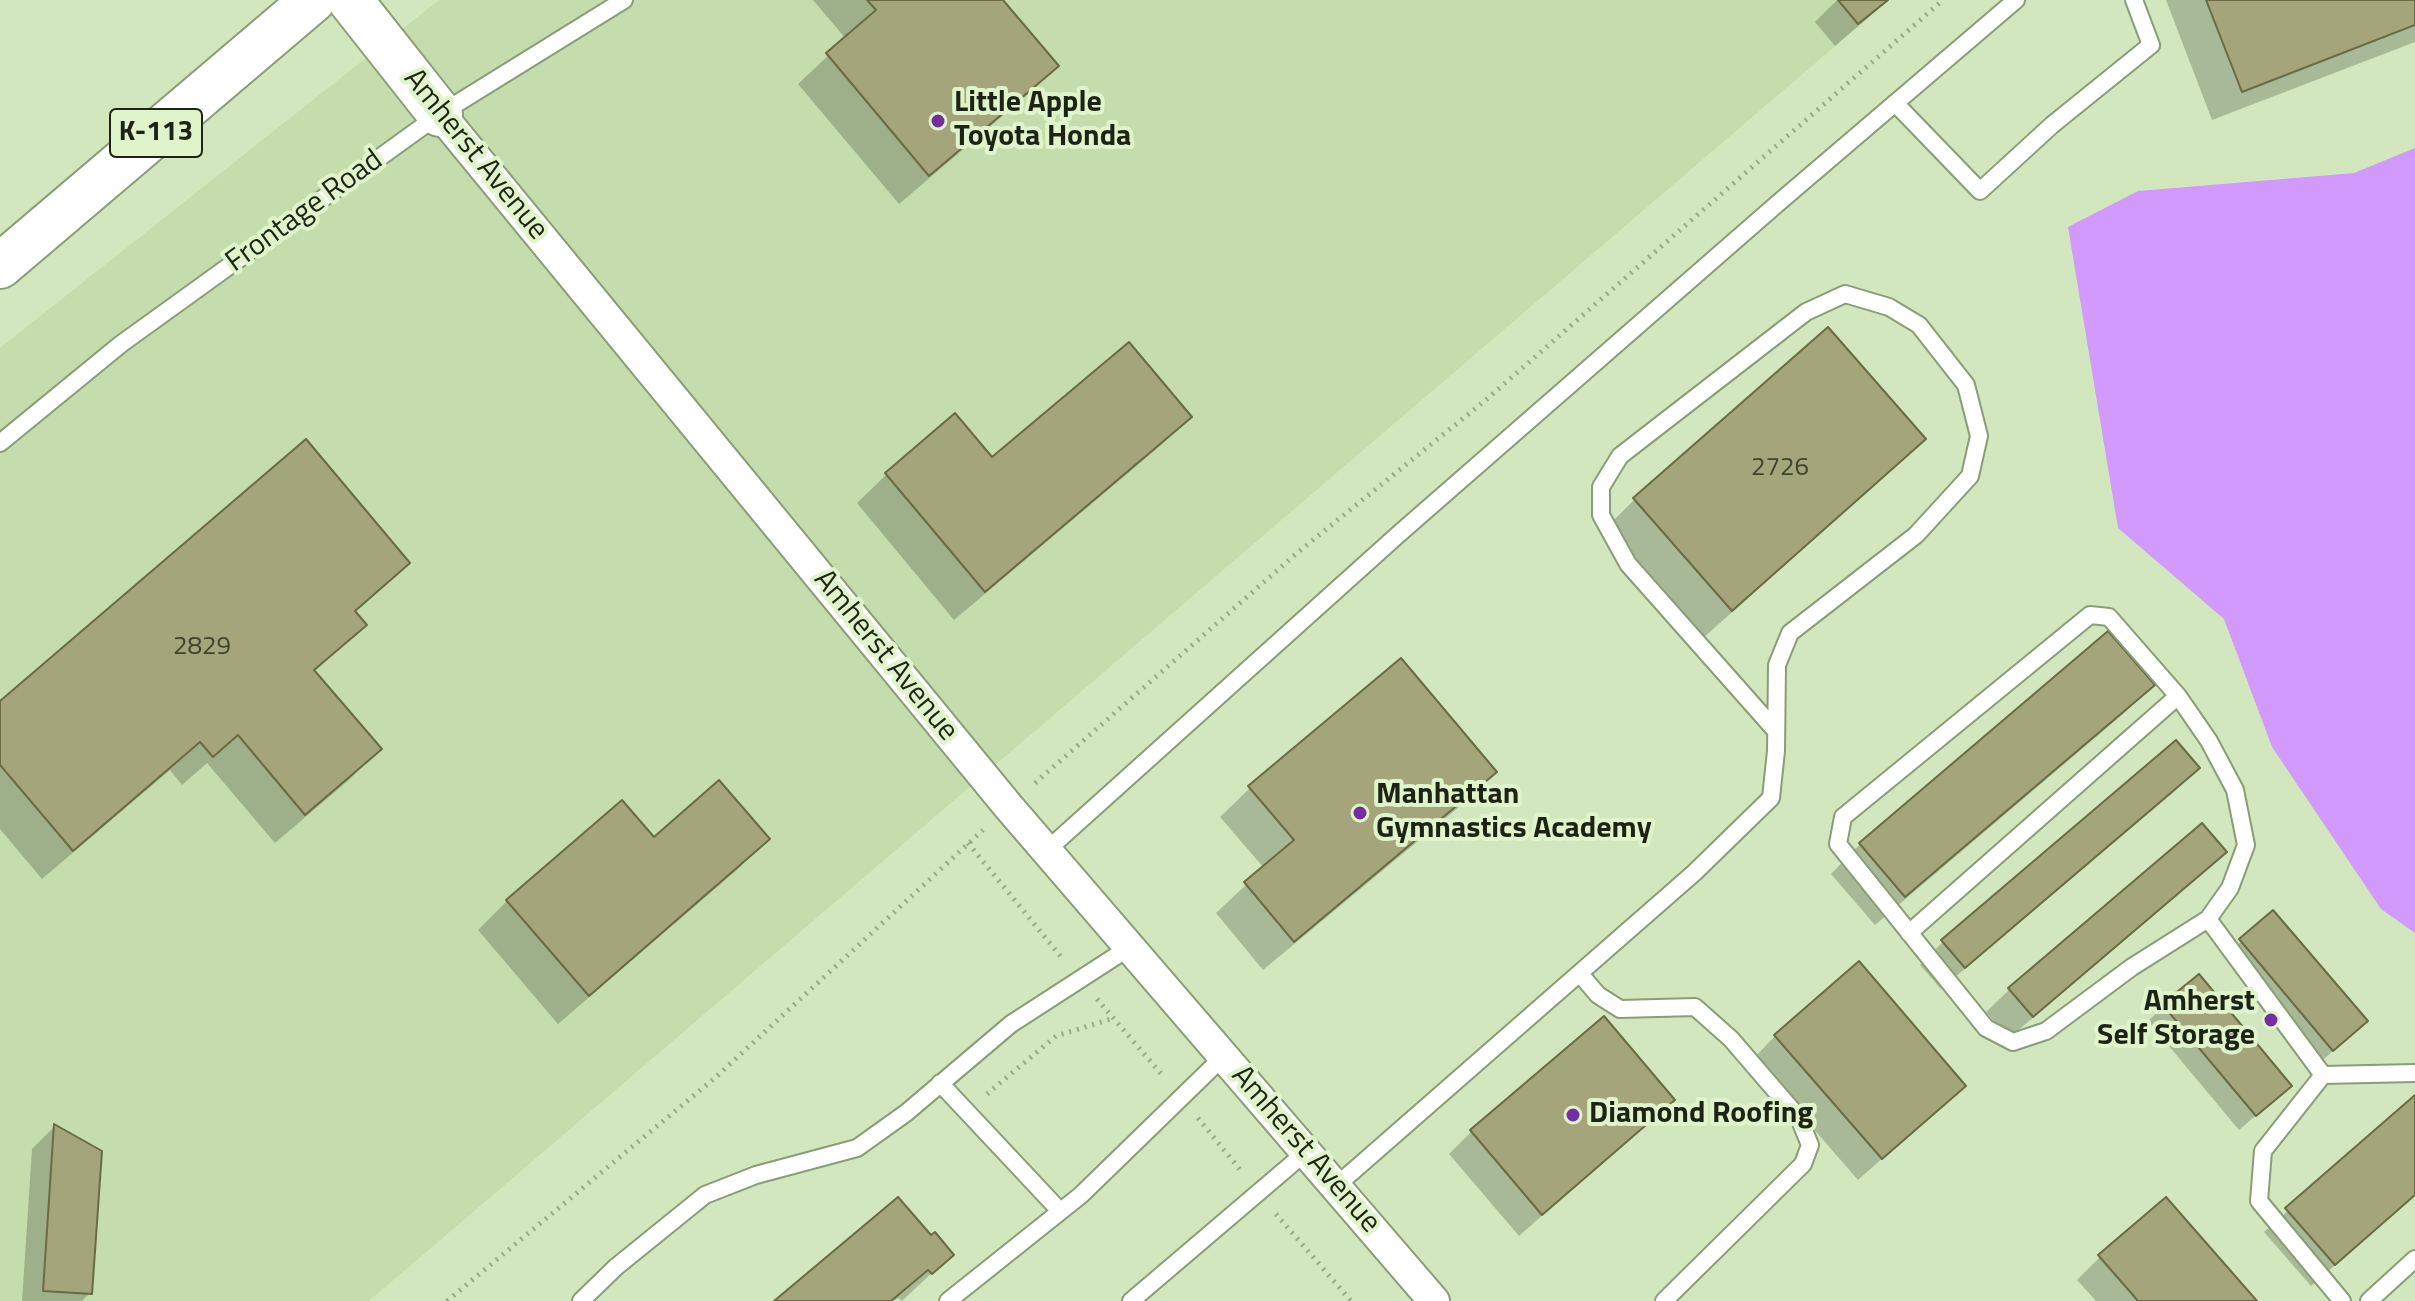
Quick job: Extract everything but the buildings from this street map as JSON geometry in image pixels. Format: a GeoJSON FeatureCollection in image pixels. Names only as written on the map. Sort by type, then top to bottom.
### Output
{"type":"FeatureCollection","features":[{"type":"Feature","properties":{"kind":"main road","name":"K-113"},"geometry":{"type":"LineString","coordinates":[[0,266],[313,0]]}},
{"type":"Feature","properties":{"kind":"main road","name":"Amherst Avenue"},"geometry":{"type":"LineString","coordinates":[[350,0],[440,114]]}},
{"type":"Feature","properties":{"kind":"street","name":"Amherst Avenue"},"geometry":{"type":"LineString","coordinates":[[440,114],[1008,806],[1434,1301]]}},
{"type":"Feature","properties":{"kind":"lane","name":"Frontage Road"},"geometry":{"type":"LineString","coordinates":[[0,443],[121,344],[440,114],[624,0]]}},
{"type":"Feature","properties":{"kind":"lane"},"geometry":{"type":"LineString","coordinates":[[1046,851],[1401,532],[2016,0]]}},
{"type":"Feature","properties":{"kind":"lane"},"geometry":{"type":"LineString","coordinates":[[1895,103],[1980,191],[2052,125],[2151,45],[2134,0]]}},
{"type":"Feature","properties":{"kind":"lane"},"geometry":{"type":"LineString","coordinates":[[1336,1186],[1694,873],[1771,798],[1776,731],[1777,665],[1790,633],[1916,535],[1970,476],[1979,436],[1966,385],[1919,325],[1889,307],[1845,294],[1806,312],[1620,456],[1601,487],[1601,515],[1628,564],[1776,731]]}},
{"type":"Feature","properties":{"kind":"lane"},"geometry":{"type":"LineString","coordinates":[[2090,615],[2109,617],[2178,696],[2209,741],[2235,790],[2246,845],[2230,888],[2208,919],[2132,967],[2046,1031],[2013,1042],[1986,1028],[1838,844],[1843,817],[2090,615]]}},
{"type":"Feature","properties":{"kind":"lane"},"geometry":{"type":"LineString","coordinates":[[1909,933],[2178,696]]}},
{"type":"Feature","properties":{"kind":"lane"},"geometry":{"type":"LineString","coordinates":[[2208,919],[2323,1075]]}},
{"type":"Feature","properties":{"kind":"lane"},"geometry":{"type":"LineString","coordinates":[[581,1301],[616,1267],[705,1195],[756,1175],[857,1148],[906,1113],[1011,1024],[1130,947]]}},
{"type":"Feature","properties":{"kind":"lane"},"geometry":{"type":"LineString","coordinates":[[1580,974],[1598,995],[1620,1009],[1695,1007],[1731,1039],[1799,1118],[1810,1145],[1803,1164],[1664,1301]]}},
{"type":"Feature","properties":{"kind":"lane"},"geometry":{"type":"LineString","coordinates":[[948,1301],[1081,1195],[1224,1056]]}},
{"type":"Feature","properties":{"kind":"lane"},"geometry":{"type":"LineString","coordinates":[[2323,1075],[2415,1073]]}},
{"type":"Feature","properties":{"kind":"lane"},"geometry":{"type":"LineString","coordinates":[[2323,1075],[2263,1151],[2259,1201],[2342,1301]]}},
{"type":"Feature","properties":{"kind":"lane"},"geometry":{"type":"LineString","coordinates":[[940,1083],[1060,1211]]}},
{"type":"Feature","properties":{"kind":"lane"},"geometry":{"type":"LineString","coordinates":[[1131,1301],[1306,1152]]}},
{"type":"Feature","properties":{"kind":"lane"},"geometry":{"type":"LineString","coordinates":[[2369,1301],[2415,1259]]}},
{"type":"Feature","properties":{"kind":"path"},"geometry":{"type":"LineString","coordinates":[[447,1301],[716,1077],[1008,806],[1297,553],[1487,399],[1943,0]]}},
{"type":"Feature","properties":{"kind":"path"},"geometry":{"type":"LineString","coordinates":[[968,843],[1351,1301]]}},
{"type":"Feature","properties":{"kind":"path"},"geometry":{"type":"LineString","coordinates":[[967,1112],[1056,1036],[1114,1018]]}},
{"type":"Feature","properties":{"kind":"shaded area"},"geometry":{"type":"Polygon","coordinates":[[[439,0],[1889,0],[369,1301],[0,1301],[0,348],[439,0]]]}},
{"type":"Feature","properties":{"kind":"shaded area"},"geometry":{"type":"Polygon","coordinates":[[[2415,148],[2415,933],[2381,909],[2272,747],[2224,619],[2118,528],[2068,227],[2138,191],[2354,173],[2415,148]]]}},
{"type":"Feature","properties":{"kind":"place","name":"Little Apple Toyota Honda"},"geometry":{"type":"Point","coordinates":[938,121]}},
{"type":"Feature","properties":{"kind":"place","name":"Manhattan Gymnastics Academy"},"geometry":{"type":"Point","coordinates":[1360,813]}},
{"type":"Feature","properties":{"kind":"place","name":"Amherst Self Storage"},"geometry":{"type":"Point","coordinates":[2271,1020]}},
{"type":"Feature","properties":{"kind":"place","name":"Diamond Roofing"},"geometry":{"type":"Point","coordinates":[1573,1115]}}]}
